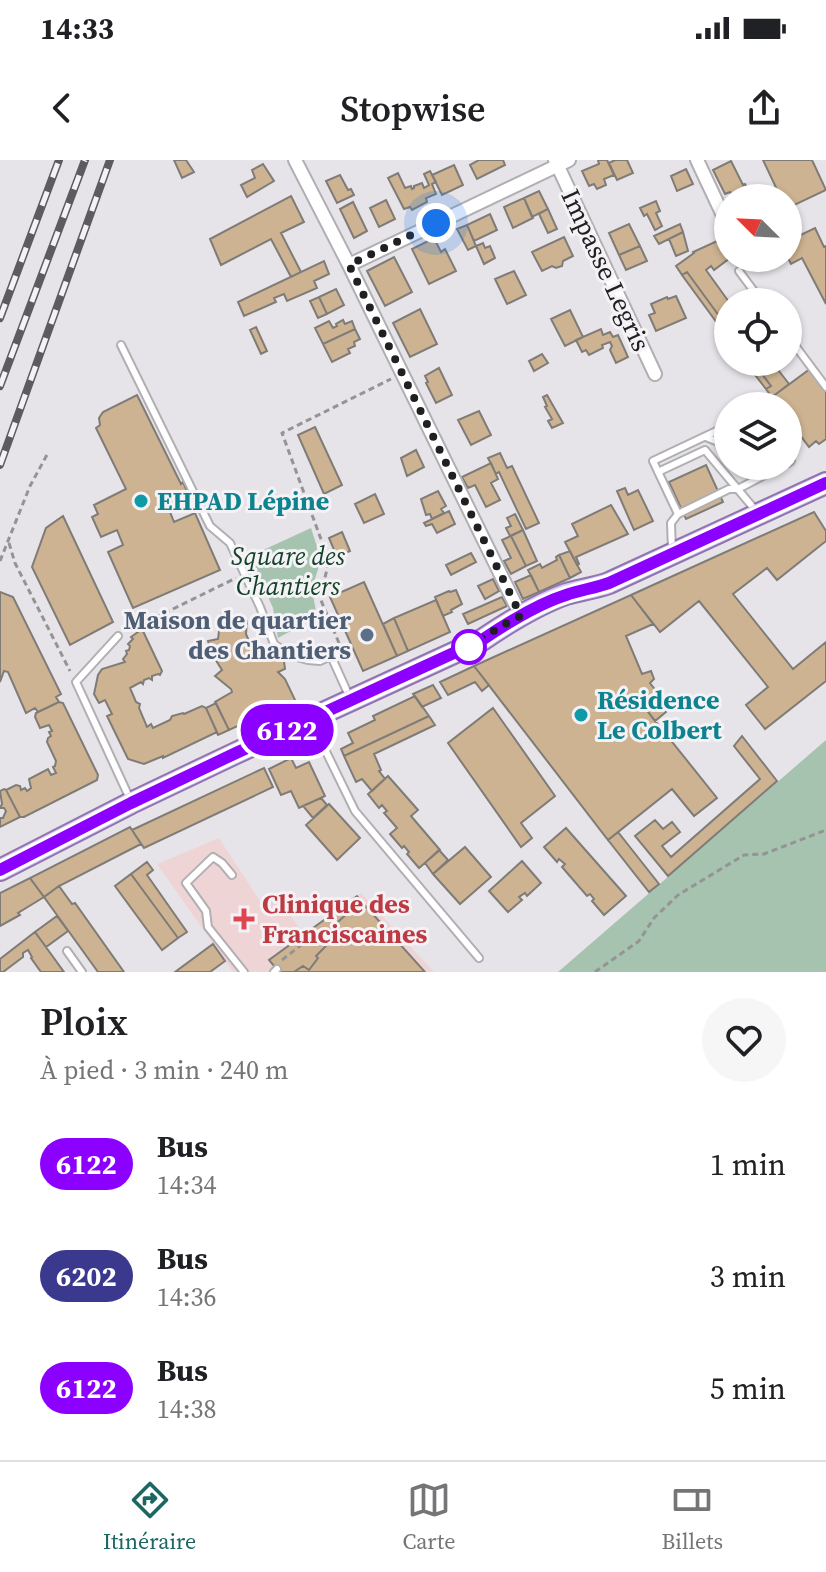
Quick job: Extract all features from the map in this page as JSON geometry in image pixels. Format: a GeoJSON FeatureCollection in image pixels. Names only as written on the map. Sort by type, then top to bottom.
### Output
{"type":"FeatureCollection","features":[{"type":"Feature","properties":{"kind":"main road"},"geometry":{"type":"LineString","coordinates":[[0,870],[131,803],[482,640],[511,620],[565,595],[596,588],[826,483]]}},
{"type":"Feature","properties":{"kind":"main road"},"geometry":{"type":"LineString","coordinates":[[482,640],[517,633],[569,608],[596,588]]}},
{"type":"Feature","properties":{"kind":"street"},"geometry":{"type":"LineString","coordinates":[[295,160],[521,616]]}},
{"type":"Feature","properties":{"kind":"street"},"geometry":{"type":"LineString","coordinates":[[697,160],[714,196]]}},
{"type":"Feature","properties":{"kind":"street"},"geometry":{"type":"LineString","coordinates":[[349,265],[560,162]]}},
{"type":"Feature","properties":{"kind":"street","name":"Impasse Legris"},"geometry":{"type":"LineString","coordinates":[[560,162],[655,374]]}},
{"type":"Feature","properties":{"kind":"lane"},"geometry":{"type":"LineString","coordinates":[[121,345],[210,526],[230,543],[274,644],[290,655],[308,660],[320,661],[342,651]]}},
{"type":"Feature","properties":{"kind":"lane"},"geometry":{"type":"LineString","coordinates":[[802,355],[826,387]]}},
{"type":"Feature","properties":{"kind":"lane"},"geometry":{"type":"LineString","coordinates":[[678,514],[653,461],[714,433]]}},
{"type":"Feature","properties":{"kind":"lane"},"geometry":{"type":"LineString","coordinates":[[706,437],[714,440]]}},
{"type":"Feature","properties":{"kind":"lane"},"geometry":{"type":"LineString","coordinates":[[658,472],[705,450],[758,514]]}},
{"type":"Feature","properties":{"kind":"lane"},"geometry":{"type":"LineString","coordinates":[[672,554],[671,523],[678,514],[755,480]]}},
{"type":"Feature","properties":{"kind":"lane"},"geometry":{"type":"LineString","coordinates":[[118,636],[76,682],[131,803]]}},
{"type":"Feature","properties":{"kind":"lane"},"geometry":{"type":"LineString","coordinates":[[331,656],[351,701]]}},
{"type":"Feature","properties":{"kind":"lane"},"geometry":{"type":"LineString","coordinates":[[311,719],[355,811],[479,958]]}},
{"type":"Feature","properties":{"kind":"lane"},"geometry":{"type":"LineString","coordinates":[[232,875],[213,857],[186,883],[206,911],[208,927],[244,972]]}},
{"type":"Feature","properties":{"kind":"lane"},"geometry":{"type":"LineString","coordinates":[[67,951],[82,972]]}},
{"type":"Feature","properties":{"kind":"path"},"geometry":{"type":"LineString","coordinates":[[342,651],[320,598],[329,561],[282,433],[402,373]]}},
{"type":"Feature","properties":{"kind":"path"},"geometry":{"type":"LineString","coordinates":[[0,561],[30,486],[48,453]]}},
{"type":"Feature","properties":{"kind":"path"},"geometry":{"type":"LineString","coordinates":[[9,543],[15,563],[76,682]]}},
{"type":"Feature","properties":{"kind":"path"},"geometry":{"type":"LineString","coordinates":[[118,636],[245,574]]}},
{"type":"Feature","properties":{"kind":"path"},"geometry":{"type":"LineString","coordinates":[[595,972],[639,941],[654,918],[678,895],[744,855],[764,854],[826,830]]}},
{"type":"Feature","properties":{"kind":"path"},"geometry":{"type":"LineString","coordinates":[[275,969],[305,942],[311,944]]}},
{"type":"Feature","properties":{"kind":"shaded area","name":"Clinique des Franciscaines"},"geometry":{"type":"Polygon","coordinates":[[[219,838],[262,904],[276,896],[304,934],[361,893],[434,972],[233,972],[157,864],[219,838]]]}},
{"type":"Feature","properties":{"kind":"green space","name":"Square des Chantiers"},"geometry":{"type":"Polygon","coordinates":[[[311,528],[321,559],[312,589],[317,617],[278,638],[273,608],[250,556],[311,528]]]}},
{"type":"Feature","properties":{"kind":"green space"},"geometry":{"type":"Polygon","coordinates":[[[826,740],[826,972],[558,972],[826,740]]]}},
{"type":"Feature","properties":{"kind":"building"},"geometry":{"type":"Polygon","coordinates":[[[174,160],[186,160],[194,172],[182,178],[174,160]]]}},
{"type":"Feature","properties":{"kind":"building"},"geometry":{"type":"Polygon","coordinates":[[[479,160],[503,160],[505,165],[477,179],[470,165],[479,160]]]}},
{"type":"Feature","properties":{"kind":"building"},"geometry":{"type":"Polygon","coordinates":[[[598,160],[607,160],[614,175],[604,179],[606,185],[597,189],[594,184],[589,186],[582,171],[599,164],[598,160]]]}},
{"type":"Feature","properties":{"kind":"building"},"geometry":{"type":"Polygon","coordinates":[[[627,160],[633,173],[617,180],[609,163],[627,160]]]}},
{"type":"Feature","properties":{"kind":"building"},"geometry":{"type":"Polygon","coordinates":[[[763,160],[812,160],[826,190],[802,201],[802,184],[774,184],[763,160]]]}},
{"type":"Feature","properties":{"kind":"building"},"geometry":{"type":"Polygon","coordinates":[[[731,161],[742,184],[720,184],[713,170],[731,161]]]}},
{"type":"Feature","properties":{"kind":"building"},"geometry":{"type":"Polygon","coordinates":[[[263,164],[274,181],[247,197],[241,185],[255,178],[252,170],[263,164]]]}},
{"type":"Feature","properties":{"kind":"building"},"geometry":{"type":"Polygon","coordinates":[[[454,165],[463,185],[442,195],[432,175],[454,165]]]}},
{"type":"Feature","properties":{"kind":"building"},"geometry":{"type":"Polygon","coordinates":[[[686,169],[693,184],[677,191],[671,176],[686,169]]]}},
{"type":"Feature","properties":{"kind":"building"},"geometry":{"type":"Polygon","coordinates":[[[430,171],[436,182],[432,184],[436,194],[412,210],[410,207],[404,209],[388,178],[398,173],[405,188],[411,186],[412,189],[422,183],[424,188],[429,185],[424,174],[430,171]]]}},
{"type":"Feature","properties":{"kind":"building"},"geometry":{"type":"Polygon","coordinates":[[[340,175],[354,195],[337,203],[326,181],[340,175]]]}},
{"type":"Feature","properties":{"kind":"building"},"geometry":{"type":"Polygon","coordinates":[[[539,191],[548,209],[532,217],[524,198],[539,191]]]}},
{"type":"Feature","properties":{"kind":"building"},"geometry":{"type":"Polygon","coordinates":[[[291,196],[304,222],[281,233],[301,272],[291,277],[271,239],[221,265],[210,239],[291,196]]]}},
{"type":"Feature","properties":{"kind":"building"},"geometry":{"type":"Polygon","coordinates":[[[524,198],[533,218],[513,228],[504,207],[524,198]]]}},
{"type":"Feature","properties":{"kind":"building"},"geometry":{"type":"Polygon","coordinates":[[[386,200],[395,219],[379,227],[370,208],[386,200]]]}},
{"type":"Feature","properties":{"kind":"building"},"geometry":{"type":"Polygon","coordinates":[[[656,201],[660,211],[656,213],[662,226],[655,230],[647,214],[644,216],[640,208],[656,201]]]}},
{"type":"Feature","properties":{"kind":"building"},"geometry":{"type":"Polygon","coordinates":[[[353,202],[367,231],[354,238],[340,209],[353,202]]]}},
{"type":"Feature","properties":{"kind":"building"},"geometry":{"type":"Polygon","coordinates":[[[548,209],[557,229],[548,233],[539,214],[548,209]]]}},
{"type":"Feature","properties":{"kind":"building"},"geometry":{"type":"Polygon","coordinates":[[[490,214],[497,230],[474,241],[467,225],[490,214]]]}},
{"type":"Feature","properties":{"kind":"building"},"geometry":{"type":"Polygon","coordinates":[[[629,224],[640,246],[619,255],[609,233],[629,224]]]}},
{"type":"Feature","properties":{"kind":"building"},"geometry":{"type":"Polygon","coordinates":[[[680,224],[683,232],[659,244],[654,236],[680,224]]]}},
{"type":"Feature","properties":{"kind":"building"},"geometry":{"type":"Polygon","coordinates":[[[467,225],[476,246],[468,250],[457,229],[467,225]]]}},
{"type":"Feature","properties":{"kind":"building"},"geometry":{"type":"Polygon","coordinates":[[[815,228],[826,246],[826,304],[802,258],[802,234],[815,228]]]}},
{"type":"Feature","properties":{"kind":"building"},"geometry":{"type":"Polygon","coordinates":[[[683,232],[688,251],[676,256],[669,239],[683,232]]]}},
{"type":"Feature","properties":{"kind":"building"},"geometry":{"type":"Polygon","coordinates":[[[564,237],[573,256],[563,261],[562,266],[552,266],[542,271],[532,252],[564,237]]]}},
{"type":"Feature","properties":{"kind":"building"},"geometry":{"type":"Polygon","coordinates":[[[434,238],[441,252],[445,249],[456,271],[429,284],[412,249],[434,238]]]}},
{"type":"Feature","properties":{"kind":"building"},"geometry":{"type":"Polygon","coordinates":[[[714,242],[714,270],[711,266],[706,270],[719,288],[714,288],[714,309],[687,272],[682,275],[676,266],[693,252],[714,242]]]}},
{"type":"Feature","properties":{"kind":"building"},"geometry":{"type":"Polygon","coordinates":[[[483,243],[485,248],[490,246],[495,258],[484,264],[476,246],[483,243]]]}},
{"type":"Feature","properties":{"kind":"building"},"geometry":{"type":"Polygon","coordinates":[[[640,246],[647,261],[626,270],[619,255],[640,246]]]}},
{"type":"Feature","properties":{"kind":"building"},"geometry":{"type":"Polygon","coordinates":[[[394,257],[412,292],[385,306],[367,271],[394,257]]]}},
{"type":"Feature","properties":{"kind":"building"},"geometry":{"type":"Polygon","coordinates":[[[324,261],[329,274],[314,281],[317,288],[287,301],[284,294],[274,298],[276,302],[244,316],[238,302],[324,261]]]}},
{"type":"Feature","properties":{"kind":"building"},"geometry":{"type":"Polygon","coordinates":[[[514,271],[526,295],[507,304],[495,279],[514,271]]]}},
{"type":"Feature","properties":{"kind":"building"},"geometry":{"type":"Polygon","coordinates":[[[687,272],[714,309],[714,319],[682,275],[687,272]]]}},
{"type":"Feature","properties":{"kind":"building"},"geometry":{"type":"Polygon","coordinates":[[[336,289],[344,305],[327,314],[319,297],[336,289]]]}},
{"type":"Feature","properties":{"kind":"building"},"geometry":{"type":"Polygon","coordinates":[[[676,296],[686,318],[656,331],[649,315],[655,313],[651,304],[676,296]]]}},
{"type":"Feature","properties":{"kind":"building"},"geometry":{"type":"Polygon","coordinates":[[[319,297],[327,314],[318,318],[310,301],[319,297]]]}},
{"type":"Feature","properties":{"kind":"building"},"geometry":{"type":"Polygon","coordinates":[[[420,309],[437,344],[410,357],[393,323],[420,309]]]}},
{"type":"Feature","properties":{"kind":"building"},"geometry":{"type":"Polygon","coordinates":[[[570,310],[583,337],[565,346],[551,319],[570,310]]]}},
{"type":"Feature","properties":{"kind":"building"},"geometry":{"type":"Polygon","coordinates":[[[343,320],[345,324],[352,321],[355,329],[323,344],[315,328],[329,321],[333,328],[343,320]]]}},
{"type":"Feature","properties":{"kind":"building"},"geometry":{"type":"Polygon","coordinates":[[[256,327],[267,351],[261,354],[250,330],[256,327]]]}},
{"type":"Feature","properties":{"kind":"building"},"geometry":{"type":"Polygon","coordinates":[[[355,329],[360,339],[348,349],[350,353],[332,362],[323,344],[355,329]]]}},
{"type":"Feature","properties":{"kind":"building"},"geometry":{"type":"Polygon","coordinates":[[[601,329],[603,335],[610,332],[613,337],[618,335],[628,357],[616,363],[610,342],[589,355],[586,350],[582,352],[576,340],[601,329]]]}},
{"type":"Feature","properties":{"kind":"building"},"geometry":{"type":"Polygon","coordinates":[[[542,354],[548,363],[534,371],[529,361],[542,354]]]}},
{"type":"Feature","properties":{"kind":"building"},"geometry":{"type":"Polygon","coordinates":[[[439,368],[452,395],[436,403],[425,376],[439,368]]]}},
{"type":"Feature","properties":{"kind":"building"},"geometry":{"type":"Polygon","coordinates":[[[810,369],[826,390],[826,439],[819,444],[816,441],[809,447],[802,438],[802,392],[779,392],[810,369]]]}},
{"type":"Feature","properties":{"kind":"building"},"geometry":{"type":"Polygon","coordinates":[[[756,376],[764,376],[771,386],[766,389],[756,376]]]}},
{"type":"Feature","properties":{"kind":"building"},"geometry":{"type":"Polygon","coordinates":[[[764,376],[783,376],[789,384],[779,392],[768,392],[766,389],[771,386],[764,376]]]}},
{"type":"Feature","properties":{"kind":"building","name":"EHPAD Lépine"},"geometry":{"type":"Polygon","coordinates":[[[137,395],[190,498],[168,507],[174,522],[195,513],[220,570],[133,608],[108,552],[123,545],[117,530],[101,537],[92,517],[98,514],[94,505],[126,489],[96,428],[100,425],[99,418],[103,412],[137,395]]]}},
{"type":"Feature","properties":{"kind":"building"},"geometry":{"type":"Polygon","coordinates":[[[547,395],[563,423],[552,428],[548,421],[552,419],[543,397],[547,395]]]}},
{"type":"Feature","properties":{"kind":"building"},"geometry":{"type":"Polygon","coordinates":[[[479,411],[491,435],[471,445],[458,420],[479,411]]]}},
{"type":"Feature","properties":{"kind":"building"},"geometry":{"type":"Polygon","coordinates":[[[315,427],[342,485],[324,494],[298,435],[315,427]]]}},
{"type":"Feature","properties":{"kind":"building"},"geometry":{"type":"Polygon","coordinates":[[[416,450],[424,467],[407,476],[401,458],[416,450]]]}},
{"type":"Feature","properties":{"kind":"building"},"geometry":{"type":"Polygon","coordinates":[[[500,453],[507,468],[512,466],[539,523],[526,529],[499,472],[496,474],[488,458],[500,453]]]}},
{"type":"Feature","properties":{"kind":"building"},"geometry":{"type":"Polygon","coordinates":[[[491,463],[498,479],[491,483],[500,500],[486,507],[475,485],[468,488],[462,477],[491,463]]]}},
{"type":"Feature","properties":{"kind":"building"},"geometry":{"type":"Polygon","coordinates":[[[706,465],[723,502],[686,519],[669,482],[706,465]]]}},
{"type":"Feature","properties":{"kind":"building"},"geometry":{"type":"Polygon","coordinates":[[[625,488],[628,495],[638,490],[653,521],[634,530],[617,491],[625,488]]]}},
{"type":"Feature","properties":{"kind":"building"},"geometry":{"type":"Polygon","coordinates":[[[438,491],[446,506],[441,509],[444,513],[432,519],[430,514],[426,515],[421,499],[438,491]]]}},
{"type":"Feature","properties":{"kind":"building"},"geometry":{"type":"Polygon","coordinates":[[[375,494],[384,514],[364,523],[355,504],[375,494]]]}},
{"type":"Feature","properties":{"kind":"building"},"geometry":{"type":"Polygon","coordinates":[[[611,505],[628,534],[576,557],[577,565],[565,542],[578,536],[572,524],[611,505]]]}},
{"type":"Feature","properties":{"kind":"building"},"geometry":{"type":"Polygon","coordinates":[[[449,511],[455,524],[437,533],[432,524],[426,526],[424,523],[449,511]]]}},
{"type":"Feature","properties":{"kind":"building"},"geometry":{"type":"Polygon","coordinates":[[[814,512],[826,531],[826,541],[777,580],[767,568],[733,594],[793,669],[826,642],[826,681],[765,729],[746,705],[768,687],[699,601],[660,632],[631,595],[814,512]]]}},
{"type":"Feature","properties":{"kind":"building"},"geometry":{"type":"Polygon","coordinates":[[[515,514],[523,530],[510,536],[506,528],[511,526],[507,518],[515,514]]]}},
{"type":"Feature","properties":{"kind":"building"},"geometry":{"type":"Polygon","coordinates":[[[63,516],[113,622],[70,645],[32,567],[46,528],[63,516]]]}},
{"type":"Feature","properties":{"kind":"building"},"geometry":{"type":"Polygon","coordinates":[[[523,530],[537,561],[526,566],[511,536],[523,530]]]}},
{"type":"Feature","properties":{"kind":"building"},"geometry":{"type":"Polygon","coordinates":[[[342,532],[350,551],[337,557],[329,538],[342,532]]]}},
{"type":"Feature","properties":{"kind":"building"},"geometry":{"type":"Polygon","coordinates":[[[511,536],[526,566],[511,574],[504,561],[511,558],[502,540],[511,536]]]}},
{"type":"Feature","properties":{"kind":"building"},"geometry":{"type":"Polygon","coordinates":[[[570,551],[581,572],[570,578],[559,555],[570,551]]]}},
{"type":"Feature","properties":{"kind":"building"},"geometry":{"type":"Polygon","coordinates":[[[471,553],[476,562],[451,575],[446,565],[471,553]]]}},
{"type":"Feature","properties":{"kind":"building"},"geometry":{"type":"Polygon","coordinates":[[[559,555],[570,578],[539,592],[528,570],[540,564],[542,568],[557,560],[559,555]]]}},
{"type":"Feature","properties":{"kind":"building"},"geometry":{"type":"Polygon","coordinates":[[[531,575],[539,592],[523,599],[515,582],[531,575]]]}},
{"type":"Feature","properties":{"kind":"building"},"geometry":{"type":"Polygon","coordinates":[[[493,579],[499,591],[485,599],[478,586],[493,579]]]}},
{"type":"Feature","properties":{"kind":"building","name":"Maison de quartier des Chantiers"},"geometry":{"type":"Polygon","coordinates":[[[364,582],[397,656],[363,671],[330,597],[364,582]]]}},
{"type":"Feature","properties":{"kind":"building"},"geometry":{"type":"Polygon","coordinates":[[[456,590],[462,604],[443,616],[435,597],[456,590]]]}},
{"type":"Feature","properties":{"kind":"building"},"geometry":{"type":"Polygon","coordinates":[[[0,592],[13,597],[61,694],[56,697],[59,702],[38,712],[35,708],[26,713],[8,672],[4,671],[0,682],[0,592]]]}},
{"type":"Feature","properties":{"kind":"building","name":"Résidence Le Colbert"},"geometry":{"type":"Polygon","coordinates":[[[631,595],[653,624],[626,636],[642,674],[651,671],[654,679],[650,683],[660,696],[645,708],[717,798],[694,816],[672,789],[608,840],[474,666],[631,595]]]}},
{"type":"Feature","properties":{"kind":"building"},"geometry":{"type":"Polygon","coordinates":[[[502,597],[507,606],[468,624],[463,614],[502,597]]]}},
{"type":"Feature","properties":{"kind":"building"},"geometry":{"type":"Polygon","coordinates":[[[436,600],[450,632],[408,651],[394,618],[436,600]]]}},
{"type":"Feature","properties":{"kind":"building"},"geometry":{"type":"Polygon","coordinates":[[[221,614],[247,621],[246,634],[251,646],[263,655],[275,655],[284,661],[285,669],[278,672],[285,679],[296,702],[229,730],[215,702],[232,692],[215,676],[222,670],[208,641],[218,639],[221,614]]]}},
{"type":"Feature","properties":{"kind":"building"},"geometry":{"type":"Polygon","coordinates":[[[394,618],[408,651],[397,656],[383,624],[394,618]]]}},
{"type":"Feature","properties":{"kind":"building"},"geometry":{"type":"Polygon","coordinates":[[[142,629],[162,671],[160,675],[152,676],[152,680],[149,678],[143,684],[141,682],[130,688],[140,704],[147,727],[151,724],[153,728],[172,716],[202,706],[206,708],[217,732],[144,764],[128,759],[107,716],[112,714],[105,700],[99,703],[94,694],[102,669],[125,662],[123,659],[133,639],[131,637],[142,629]]]}},
{"type":"Feature","properties":{"kind":"building"},"geometry":{"type":"Polygon","coordinates":[[[474,666],[489,685],[482,691],[475,682],[448,695],[440,682],[474,666]]]}},
{"type":"Feature","properties":{"kind":"building"},"geometry":{"type":"Polygon","coordinates":[[[433,685],[441,698],[422,707],[413,694],[433,685]]]}},
{"type":"Feature","properties":{"kind":"building"},"geometry":{"type":"Polygon","coordinates":[[[415,696],[429,716],[344,756],[341,749],[353,743],[348,733],[375,720],[373,716],[415,696]]]}},
{"type":"Feature","properties":{"kind":"building"},"geometry":{"type":"Polygon","coordinates":[[[660,696],[666,712],[655,721],[645,708],[660,696]]]}},
{"type":"Feature","properties":{"kind":"building"},"geometry":{"type":"Polygon","coordinates":[[[63,703],[98,775],[97,780],[20,817],[6,790],[16,785],[27,791],[31,788],[29,779],[48,769],[51,775],[56,773],[53,767],[56,761],[47,742],[52,731],[49,725],[40,728],[35,717],[36,713],[63,703]]]}},
{"type":"Feature","properties":{"kind":"building"},"geometry":{"type":"Polygon","coordinates":[[[216,703],[229,730],[218,735],[206,708],[216,703]]]}},
{"type":"Feature","properties":{"kind":"building"},"geometry":{"type":"Polygon","coordinates":[[[493,708],[555,796],[521,823],[532,838],[521,847],[448,743],[493,708]]]}},
{"type":"Feature","properties":{"kind":"building"},"geometry":{"type":"Polygon","coordinates":[[[429,716],[435,725],[374,754],[385,779],[372,791],[362,779],[356,782],[344,756],[429,716]]]}},
{"type":"Feature","properties":{"kind":"building"},"geometry":{"type":"Polygon","coordinates":[[[742,736],[777,781],[668,876],[635,836],[655,820],[663,829],[672,822],[680,832],[662,846],[671,857],[760,779],[734,746],[742,736]]]}},
{"type":"Feature","properties":{"kind":"building"},"geometry":{"type":"Polygon","coordinates":[[[291,758],[296,768],[309,762],[325,796],[299,808],[291,791],[281,795],[269,769],[291,758]]]}},
{"type":"Feature","properties":{"kind":"building"},"geometry":{"type":"Polygon","coordinates":[[[264,768],[273,787],[144,848],[132,830],[264,768]]]}},
{"type":"Feature","properties":{"kind":"building"},"geometry":{"type":"Polygon","coordinates":[[[388,776],[418,810],[411,816],[440,850],[419,868],[404,846],[402,848],[390,834],[397,828],[384,813],[387,811],[382,805],[379,808],[368,794],[388,776]]]}},
{"type":"Feature","properties":{"kind":"building"},"geometry":{"type":"Polygon","coordinates":[[[4,789],[20,817],[0,827],[0,818],[6,811],[0,808],[0,791],[4,789]]]}},
{"type":"Feature","properties":{"kind":"building"},"geometry":{"type":"Polygon","coordinates":[[[321,798],[327,805],[313,818],[303,806],[321,798]]]}},
{"type":"Feature","properties":{"kind":"building"},"geometry":{"type":"Polygon","coordinates":[[[329,804],[360,838],[337,860],[306,825],[329,804]]]}},
{"type":"Feature","properties":{"kind":"building"},"geometry":{"type":"Polygon","coordinates":[[[130,827],[141,844],[59,886],[44,897],[30,878],[130,827]]]}},
{"type":"Feature","properties":{"kind":"building"},"geometry":{"type":"Polygon","coordinates":[[[566,828],[626,896],[604,915],[590,894],[587,896],[562,867],[565,864],[559,859],[557,862],[544,847],[566,828]]]}},
{"type":"Feature","properties":{"kind":"building"},"geometry":{"type":"Polygon","coordinates":[[[618,832],[659,884],[649,892],[608,840],[618,832]]]}},
{"type":"Feature","properties":{"kind":"building"},"geometry":{"type":"Polygon","coordinates":[[[465,847],[491,877],[460,904],[433,874],[465,847]]]}},
{"type":"Feature","properties":{"kind":"building"},"geometry":{"type":"Polygon","coordinates":[[[439,850],[448,860],[433,874],[425,863],[439,850]]]}},
{"type":"Feature","properties":{"kind":"building"},"geometry":{"type":"Polygon","coordinates":[[[522,861],[541,883],[527,896],[525,893],[519,897],[522,900],[508,912],[489,891],[522,861]]]}},
{"type":"Feature","properties":{"kind":"building"},"geometry":{"type":"Polygon","coordinates":[[[147,862],[153,870],[147,875],[187,932],[178,938],[131,874],[147,862]]]}},
{"type":"Feature","properties":{"kind":"building"},"geometry":{"type":"Polygon","coordinates":[[[131,874],[178,938],[162,950],[115,886],[131,874]]]}},
{"type":"Feature","properties":{"kind":"building"},"geometry":{"type":"Polygon","coordinates":[[[30,878],[44,897],[0,926],[0,893],[30,878]]]}},
{"type":"Feature","properties":{"kind":"building"},"geometry":{"type":"Polygon","coordinates":[[[59,886],[72,904],[75,903],[124,972],[98,972],[44,897],[59,886]]]}},
{"type":"Feature","properties":{"kind":"building"},"geometry":{"type":"Polygon","coordinates":[[[357,896],[361,901],[327,932],[326,946],[309,970],[303,966],[294,972],[279,972],[269,960],[357,896]]]}},
{"type":"Feature","properties":{"kind":"building"},"geometry":{"type":"Polygon","coordinates":[[[361,901],[425,972],[294,972],[303,966],[309,970],[326,946],[327,932],[361,901]]]}},
{"type":"Feature","properties":{"kind":"building"},"geometry":{"type":"Polygon","coordinates":[[[57,916],[68,931],[46,947],[35,932],[57,916]]]}},
{"type":"Feature","properties":{"kind":"building"},"geometry":{"type":"Polygon","coordinates":[[[35,932],[64,972],[41,972],[28,950],[23,957],[0,972],[0,959],[35,932]]]}},
{"type":"Feature","properties":{"kind":"building"},"geometry":{"type":"Polygon","coordinates":[[[213,944],[225,961],[210,972],[175,972],[213,944]]]}},
{"type":"Feature","properties":{"kind":"railway"},"geometry":{"type":"LineString","coordinates":[[0,318],[59,160]]}},
{"type":"Feature","properties":{"kind":"railway"},"geometry":{"type":"LineString","coordinates":[[0,386],[85,160]]}},
{"type":"Feature","properties":{"kind":"railway"},"geometry":{"type":"LineString","coordinates":[[0,465],[110,160]]}},
{"type":"Feature","properties":{"kind":"bus line","name":"6122"},"geometry":{"type":"LineString","coordinates":[[0,870],[131,803],[482,640],[511,620],[565,595],[609,583],[826,483]]}},
{"type":"Feature","properties":{"kind":"place","name":"EHPAD Lépine"},"geometry":{"type":"Point","coordinates":[141,501]}},
{"type":"Feature","properties":{"kind":"place","name":"Maison de quartier des Chantiers"},"geometry":{"type":"Point","coordinates":[367,635]}},
{"type":"Feature","properties":{"kind":"place","name":"Résidence Le Colbert"},"geometry":{"type":"Point","coordinates":[581,715]}},
{"type":"Feature","properties":{"kind":"place","name":"Clinique des Franciscaines"},"geometry":{"type":"Point","coordinates":[244,919]}},
{"type":"Feature","properties":{"kind":"route"},"geometry":{"type":"LineString","coordinates":[[436,223],[349,265],[521,616],[461,650],[469,647]]}}]}
